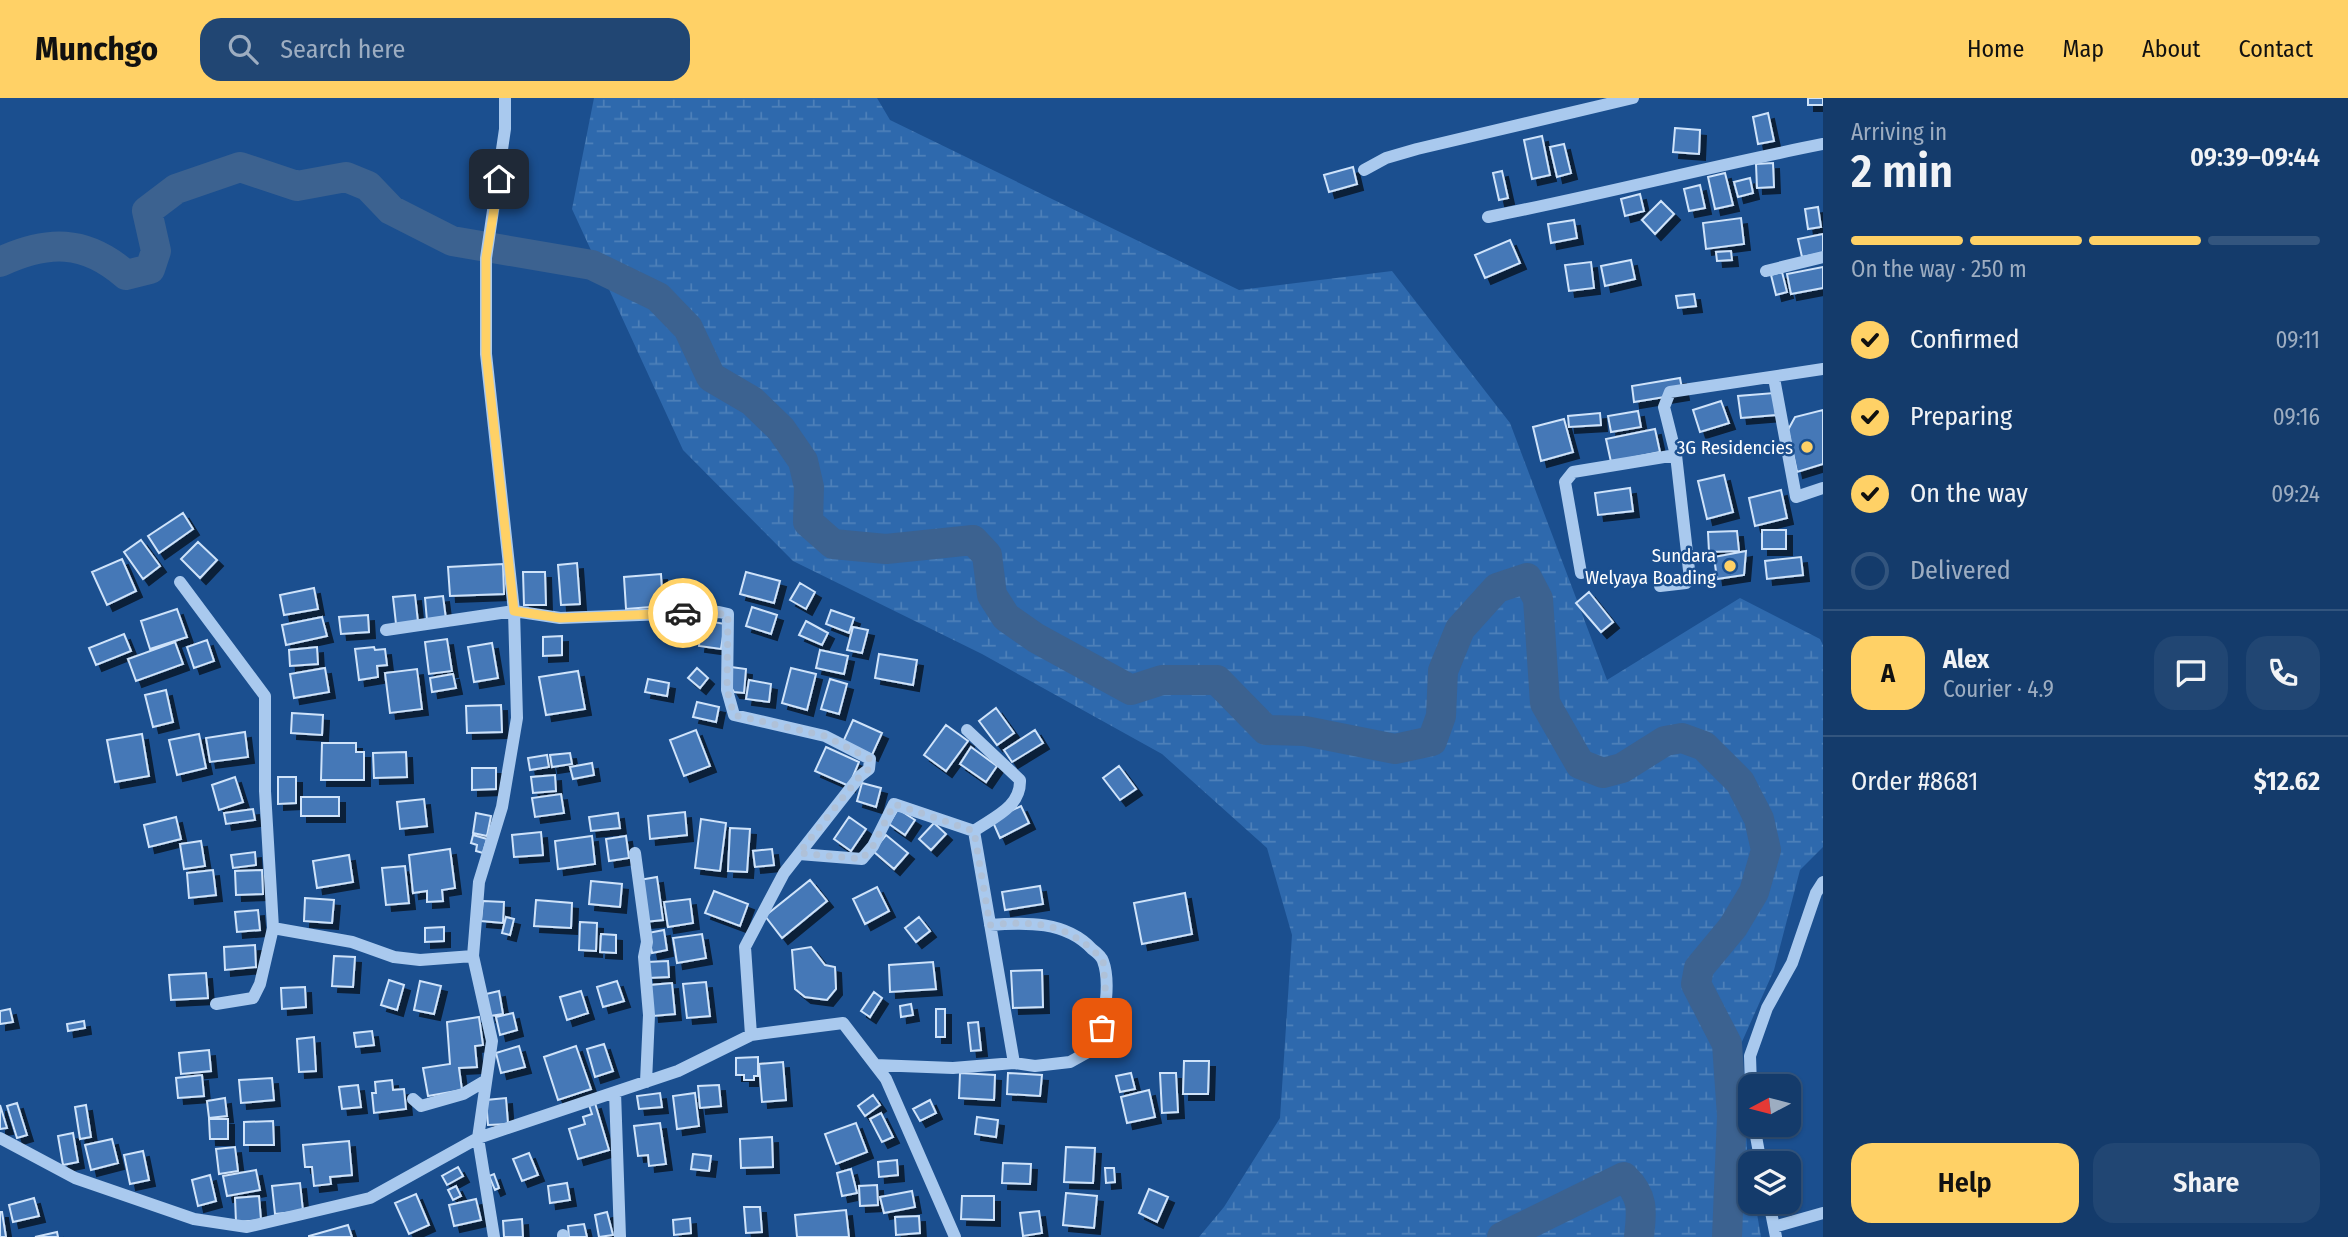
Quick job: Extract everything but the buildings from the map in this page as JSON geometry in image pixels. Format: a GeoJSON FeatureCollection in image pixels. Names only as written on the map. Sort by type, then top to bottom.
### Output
{"type":"FeatureCollection","features":[{"type":"Feature","properties":{"kind":"street"},"geometry":{"type":"LineString","coordinates":[[494,1237],[492,1207],[478,1138],[492,1041],[473,956],[479,882],[502,807],[517,718],[514,611],[486,354],[486,258],[505,129],[505,98]]}},
{"type":"Feature","properties":{"kind":"street"},"geometry":{"type":"LineString","coordinates":[[1364,170],[1386,158],[1417,149],[1633,98]]}},
{"type":"Feature","properties":{"kind":"street"},"geometry":{"type":"LineString","coordinates":[[1488,217],[1595,196],[1704,167],[1823,144]]}},
{"type":"Feature","properties":{"kind":"street"},"geometry":{"type":"LineString","coordinates":[[1766,271],[1823,257]]}},
{"type":"Feature","properties":{"kind":"street"},"geometry":{"type":"LineString","coordinates":[[1660,586],[1686,583],[1690,579],[1675,455],[1664,407],[1670,392],[1823,369]]}},
{"type":"Feature","properties":{"kind":"street"},"geometry":{"type":"LineString","coordinates":[[1774,378],[1796,497],[1823,488]]}},
{"type":"Feature","properties":{"kind":"street"},"geometry":{"type":"LineString","coordinates":[[1581,573],[1565,482],[1573,472],[1675,455]]}},
{"type":"Feature","properties":{"kind":"street"},"geometry":{"type":"LineString","coordinates":[[180,582],[265,696],[265,791],[273,928],[260,984],[253,999],[216,1004]]}},
{"type":"Feature","properties":{"kind":"street"},"geometry":{"type":"LineString","coordinates":[[386,630],[514,611],[560,618],[691,612],[728,614],[727,690],[734,715],[825,736],[870,759],[869,769],[860,776],[784,873],[745,947],[751,1035]]}},
{"type":"Feature","properties":{"kind":"street"},"geometry":{"type":"LineString","coordinates":[[967,730],[1020,779],[1020,791],[1014,803],[974,831]]}},
{"type":"Feature","properties":{"kind":"street"},"geometry":{"type":"LineString","coordinates":[[799,853],[862,859],[873,846],[894,804],[974,831]]}},
{"type":"Feature","properties":{"kind":"street"},"geometry":{"type":"LineString","coordinates":[[974,831],[1014,1063]]}},
{"type":"Feature","properties":{"kind":"street"},"geometry":{"type":"LineString","coordinates":[[635,853],[647,942],[644,957],[649,1015],[646,1082]]}},
{"type":"Feature","properties":{"kind":"street"},"geometry":{"type":"LineString","coordinates":[[1751,1074],[1750,1056],[1767,1008],[1792,963],[1816,893],[1823,882]]}},
{"type":"Feature","properties":{"kind":"street"},"geometry":{"type":"LineString","coordinates":[[875,1065],[953,1068],[1014,1063],[1035,1066],[1070,1062],[1097,1047],[1107,1010],[1103,960],[1084,940],[1052,926],[1020,922],[990,925]]}},
{"type":"Feature","properties":{"kind":"street"},"geometry":{"type":"LineString","coordinates":[[273,928],[352,942],[394,957],[420,960],[473,956]]}},
{"type":"Feature","properties":{"kind":"street"},"geometry":{"type":"LineString","coordinates":[[0,1138],[75,1178],[194,1219],[247,1227],[370,1198],[478,1138],[678,1071],[751,1035],[842,1023],[887,1079],[955,1237]]}},
{"type":"Feature","properties":{"kind":"street"},"geometry":{"type":"LineString","coordinates":[[413,1099],[421,1105],[463,1094],[485,1081]]}},
{"type":"Feature","properties":{"kind":"street"},"geometry":{"type":"LineString","coordinates":[[615,1092],[620,1237]]}},
{"type":"Feature","properties":{"kind":"street"},"geometry":{"type":"LineString","coordinates":[[1771,1214],[1775,1232],[1823,1213]]}},
{"type":"Feature","properties":{"kind":"green space"},"geometry":{"type":"Polygon","coordinates":[[[594,98],[877,98],[890,120],[1239,290],[1392,271],[1510,423],[1607,680],[1740,598],[1820,639],[1823,645],[1823,847],[1800,870],[1774,970],[1741,1044],[1743,1074],[1738,1074],[1738,1138],[1746,1138],[1747,1151],[1738,1151],[1738,1214],[1757,1214],[1761,1237],[1199,1237],[1224,1207],[1280,1118],[1292,935],[1267,848],[1162,754],[982,654],[793,561],[683,450],[572,209],[594,98]]]}},
{"type":"Feature","properties":{"kind":"waterway"},"geometry":{"type":"LineString","coordinates":[[0,262],[34,250],[65,247],[96,255],[126,275],[150,269],[156,251],[147,211],[176,189],[240,167],[297,186],[346,177],[368,186],[391,210],[452,241],[592,265],[658,297],[688,328],[711,377],[752,401],[781,429],[803,461],[809,487],[808,522],[833,544],[886,549],[973,540],[987,555],[992,595],[1006,617],[1036,638],[1131,690],[1162,680],[1217,680],[1266,730],[1305,731],[1395,749],[1432,741],[1441,716],[1443,671],[1460,629],[1497,588],[1527,578],[1538,599],[1545,703],[1580,764],[1603,773],[1622,768],[1665,741],[1682,738],[1704,746],[1740,782],[1759,819],[1766,850],[1754,892],[1733,927],[1699,968],[1696,984],[1727,1044],[1732,1116],[1727,1237]]}},
{"type":"Feature","properties":{"kind":"waterway"},"geometry":{"type":"LineString","coordinates":[[1502,1237],[1624,1177],[1631,1184],[1640,1204],[1639,1237]]}},
{"type":"Feature","properties":{"kind":"way so far"},"geometry":{"type":"LineString","coordinates":[[683,613],[728,614],[727,690],[734,715],[825,736],[870,759],[869,769],[860,776],[799,853],[862,859],[873,846],[894,804],[974,831],[990,925],[1020,922],[1052,926],[1084,940],[1103,960],[1107,1010],[1102,1028]]}},
{"type":"Feature","properties":{"kind":"place","name":"3G Residencies"},"geometry":{"type":"Point","coordinates":[1807,447]}},
{"type":"Feature","properties":{"kind":"place","name":"Sundara Welyaya Boading"},"geometry":{"type":"Point","coordinates":[1730,566]}},
{"type":"Feature","properties":{"kind":"route"},"geometry":{"type":"LineString","coordinates":[[499,179],[486,258],[486,354],[514,611],[560,618],[683,613]]}}]}
